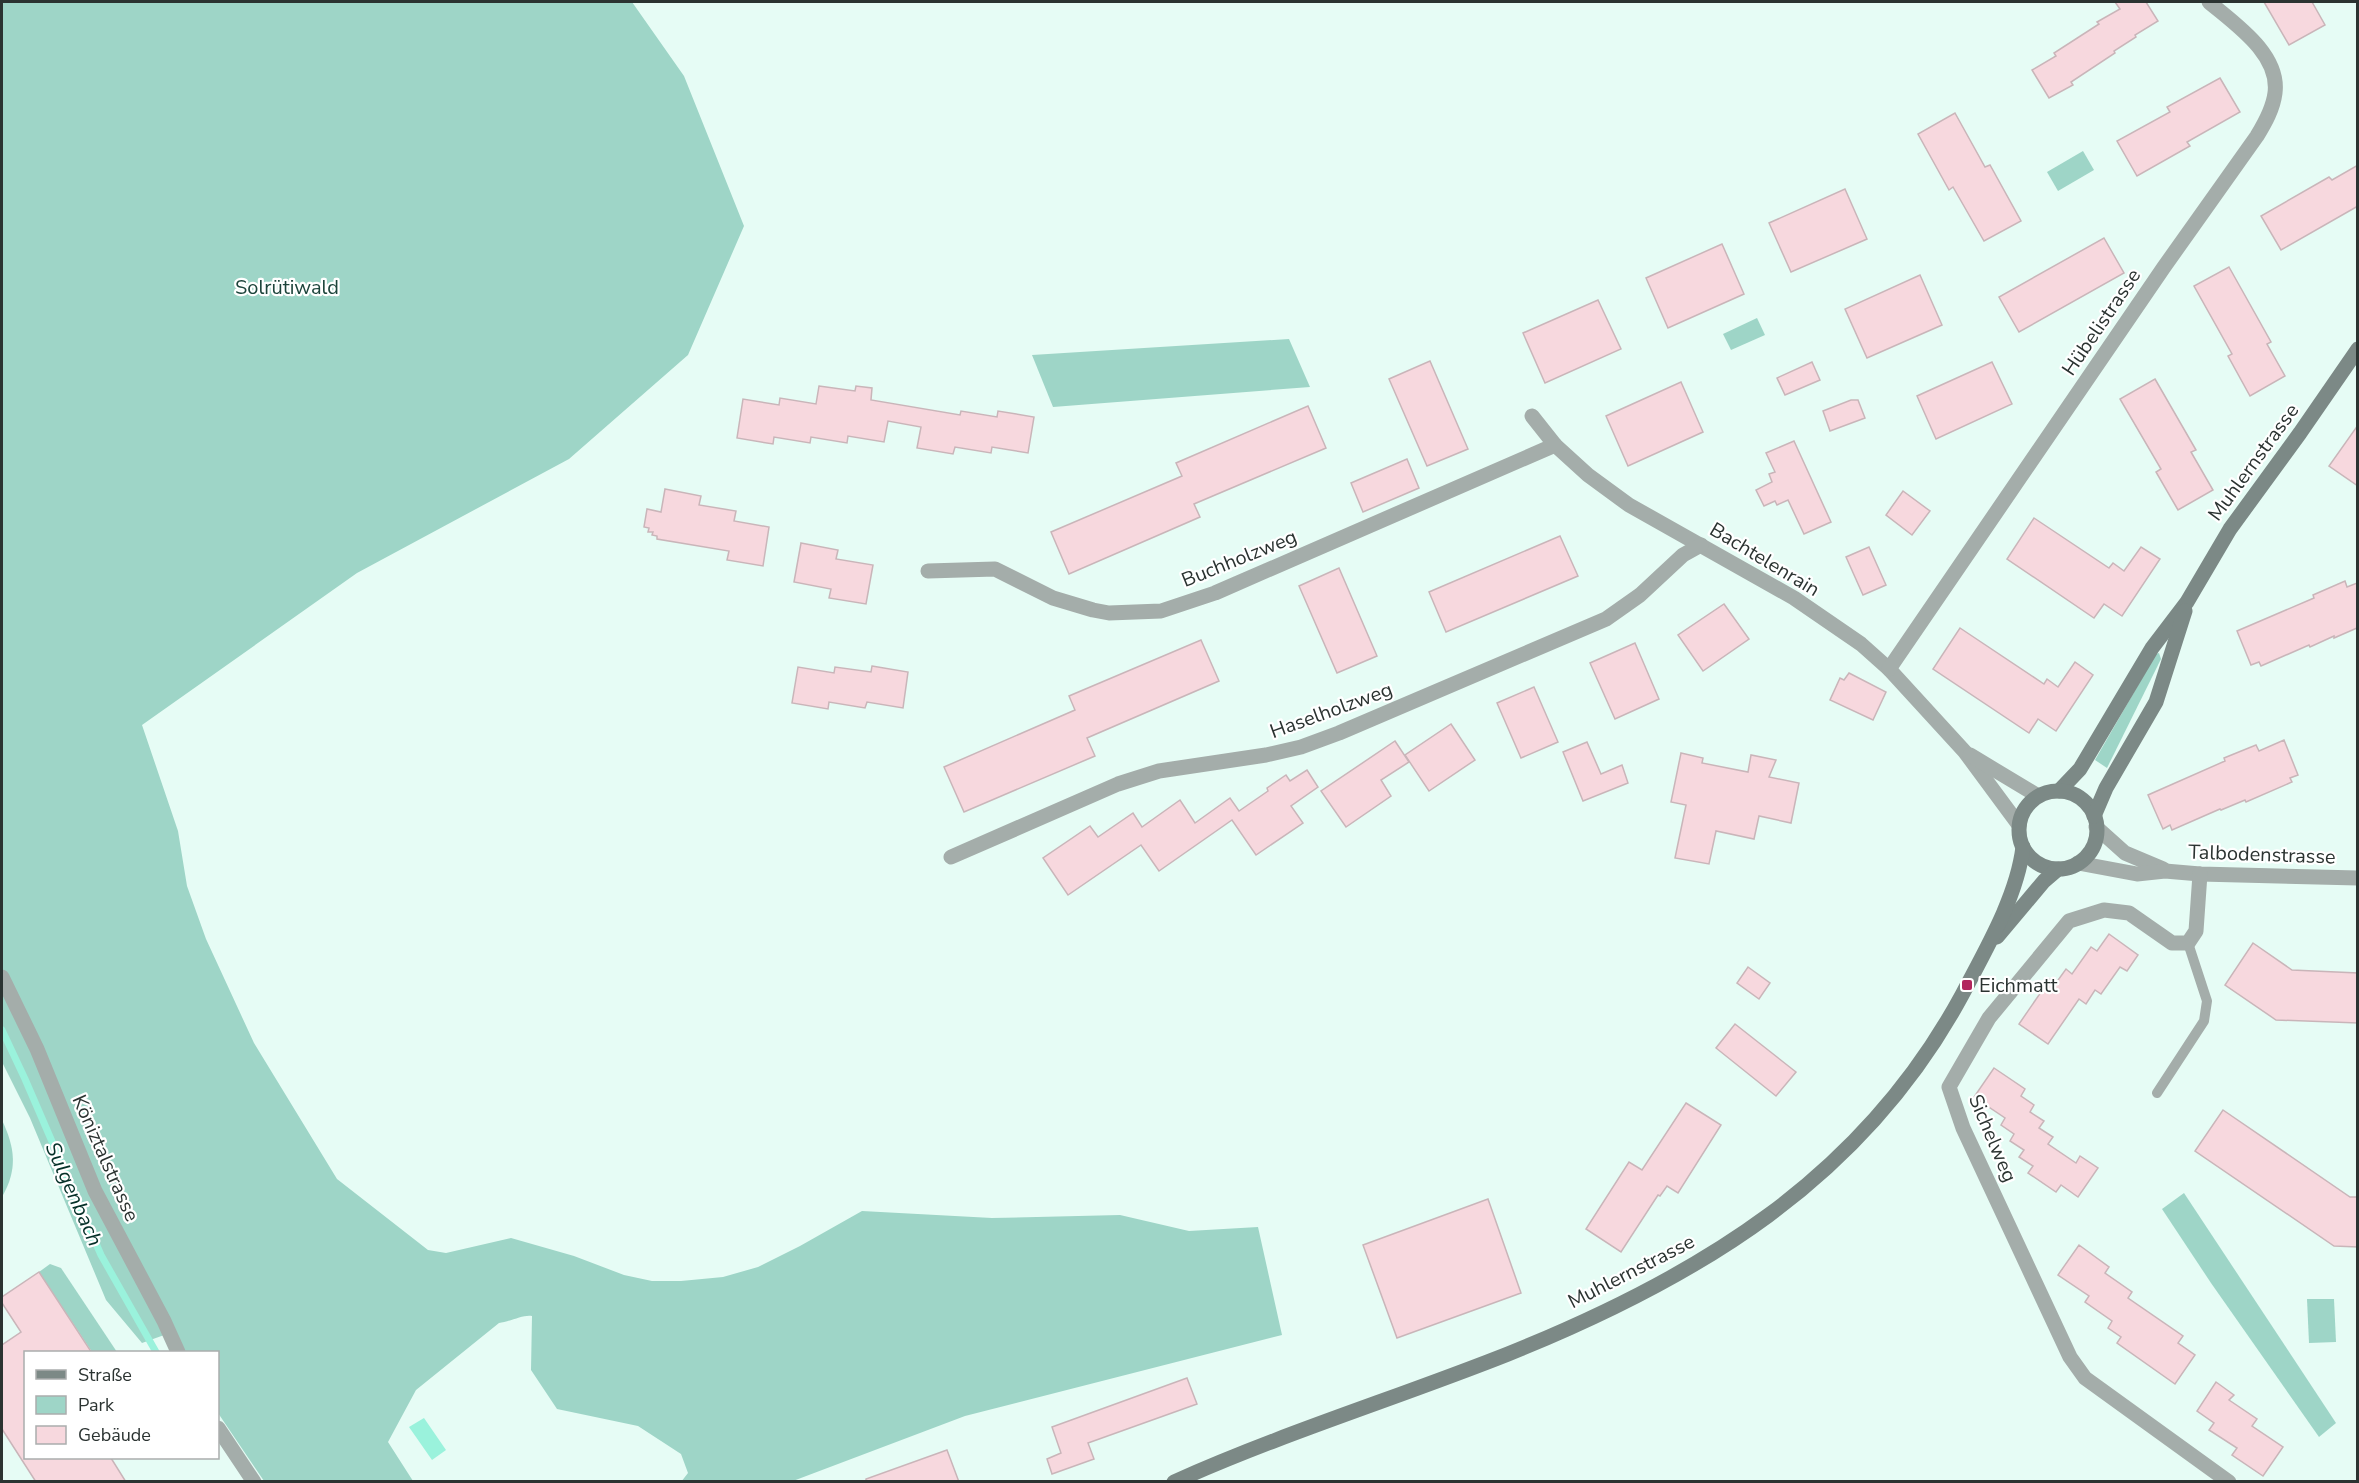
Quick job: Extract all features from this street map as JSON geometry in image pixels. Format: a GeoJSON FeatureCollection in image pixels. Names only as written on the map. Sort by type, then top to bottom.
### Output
{"type":"FeatureCollection","features":[{"type":"Feature","properties":{"kind":"street","name":"Hübelistrasse"},"geometry":{"type":"LineString","coordinates":[[1889,669],[2164,267],[2258,136],[2267,118],[2276,92],[2275,80],[2267,58],[2246,34],[2209,2]]}},
{"type":"Feature","properties":{"kind":"street","name":"Muhlernstrasse"},"geometry":{"type":"LineString","coordinates":[[2059,791],[2080,769],[2152,648],[2187,602],[2230,529],[2358,349]]}},
{"type":"Feature","properties":{"kind":"street","name":"Bachtelenrain"},"geometry":{"type":"LineString","coordinates":[[1532,416],[1556,445],[1588,475],[1629,504],[1794,598],[1861,644],[1889,669],[1965,752],[2019,825]]}},
{"type":"Feature","properties":{"kind":"street","name":"Buchholzweg"},"geometry":{"type":"LineString","coordinates":[[928,571],[995,569],[1034,590],[1093,610],[1127,614],[1161,611],[1215,593],[1556,445]]}},
{"type":"Feature","properties":{"kind":"street","name":"Haselholzweg"},"geometry":{"type":"LineString","coordinates":[[951,857],[1118,784],[1159,771],[1266,755],[1301,747],[1349,729],[1606,619],[1640,595],[1683,555],[1701,545]]}},
{"type":"Feature","properties":{"kind":"street","name":"Muhlernstrasse"},"geometry":{"type":"LineString","coordinates":[[1991,944],[2044,881],[2058,869],[2078,863],[2092,847],[2095,821],[2106,788],[2156,702],[2187,602]]}},
{"type":"Feature","properties":{"kind":"street","name":"Bachtelenrain"},"geometry":{"type":"LineString","coordinates":[[1965,752],[2038,796]]}},
{"type":"Feature","properties":{"kind":"street"},"geometry":{"type":"LineString","coordinates":[[2019,825],[2026,807],[2038,796],[2059,791],[2081,798],[2095,821]]}},
{"type":"Feature","properties":{"kind":"street","name":"Talbodenstrasse"},"geometry":{"type":"LineString","coordinates":[[2095,821],[2125,853],[2165,871]]}},
{"type":"Feature","properties":{"kind":"street","name":"Muhlernstrasse"},"geometry":{"type":"LineString","coordinates":[[1174,1482],[1294,1432],[1509,1353],[1646,1291],[1742,1234],[1789,1202],[1833,1163],[1895,1097],[1936,1040],[1991,944],[2020,864],[2022,847],[2019,825]]}},
{"type":"Feature","properties":{"kind":"street"},"geometry":{"type":"LineString","coordinates":[[2022,847],[2036,862],[2045,867],[2058,869]]}},
{"type":"Feature","properties":{"kind":"street","name":"Talbodenstrasse"},"geometry":{"type":"LineString","coordinates":[[2078,863],[2137,874],[2165,871],[2358,878]]}},
{"type":"Feature","properties":{"kind":"street"},"geometry":{"type":"LineString","coordinates":[[2188,943],[2196,931],[2200,874]]}},
{"type":"Feature","properties":{"kind":"street","name":"Sichelweg"},"geometry":{"type":"LineString","coordinates":[[2188,943],[2172,943],[2129,913],[2104,910],[2069,921],[1989,1018],[1949,1087],[1963,1128],[2070,1357],[2085,1378],[2229,1482]]}},
{"type":"Feature","properties":{"kind":"street","name":"Köniztalstrasse"},"geometry":{"type":"LineString","coordinates":[[2,977],[37,1049],[95,1191],[164,1321],[177,1351]]}},
{"type":"Feature","properties":{"kind":"street"},"geometry":{"type":"LineString","coordinates":[[219,1430],[254,1482]]}},
{"type":"Feature","properties":{"kind":"lane"},"geometry":{"type":"LineString","coordinates":[[2157,1093],[2204,1021],[2207,1001],[2188,943]]}},
{"type":"Feature","properties":{"kind":"green space","name":"Solrütiwald"},"geometry":{"type":"Polygon","coordinates":[[[2,2],[632,2],[684,76],[744,226],[688,355],[569,459],[357,573],[142,725],[178,831],[187,886],[206,939],[254,1043],[337,1179],[428,1250],[446,1253],[511,1238],[574,1256],[624,1275],[652,1281],[681,1281],[723,1277],[758,1267],[862,1211],[992,1218],[1120,1215],[1189,1231],[1258,1227],[1282,1335],[965,1416],[793,1481],[681,1482],[688,1473],[681,1454],[638,1426],[557,1409],[531,1370],[532,1316],[525,1316],[499,1323],[416,1390],[388,1442],[413,1481],[264,1481],[219,1414],[219,1351],[178,1351],[167,1334],[142,1343],[106,1300],[30,1118],[2,1062],[2,2]]]}},
{"type":"Feature","properties":{"kind":"green space"},"geometry":{"type":"Polygon","coordinates":[[[2083,151],[2094,170],[2058,191],[2047,172],[2083,151]]]}},
{"type":"Feature","properties":{"kind":"green space"},"geometry":{"type":"Polygon","coordinates":[[[1757,318],[1765,335],[1731,350],[1723,334],[1757,318]]]}},
{"type":"Feature","properties":{"kind":"green space"},"geometry":{"type":"Polygon","coordinates":[[[1289,339],[1310,387],[1053,407],[1032,355],[1289,339]]]}},
{"type":"Feature","properties":{"kind":"green space"},"geometry":{"type":"Polygon","coordinates":[[[2159,653],[2161,659],[2107,768],[2095,760],[2156,654],[2159,653]]]}},
{"type":"Feature","properties":{"kind":"green space"},"geometry":{"type":"Polygon","coordinates":[[[2,1120],[10,1140],[13,1158],[11,1177],[2,1197],[2,1120]]]}},
{"type":"Feature","properties":{"kind":"green space"},"geometry":{"type":"Polygon","coordinates":[[[2184,1193],[2336,1423],[2319,1437],[2162,1209],[2184,1193]]]}},
{"type":"Feature","properties":{"kind":"green space"},"geometry":{"type":"Polygon","coordinates":[[[50,1264],[61,1268],[116,1351],[91,1351],[39,1272],[50,1264]]]}},
{"type":"Feature","properties":{"kind":"green space"},"geometry":{"type":"Polygon","coordinates":[[[2307,1299],[2334,1299],[2336,1342],[2309,1343],[2307,1299]]]}},
{"type":"Feature","properties":{"kind":"shaded area"},"geometry":{"type":"Polygon","coordinates":[[[424,1418],[446,1450],[432,1460],[409,1427],[424,1418]]]}},
{"type":"Feature","properties":{"kind":"building"},"geometry":{"type":"Polygon","coordinates":[[[2115,2],[2146,2],[2158,21],[2071,82],[2073,85],[2049,98],[2032,70],[2056,56],[2054,53],[2099,24],[2097,22],[2120,9],[2115,2]]]}},
{"type":"Feature","properties":{"kind":"building"},"geometry":{"type":"Polygon","coordinates":[[[2264,2],[2312,2],[2325,25],[2289,45],[2264,2]]]}},
{"type":"Feature","properties":{"kind":"building"},"geometry":{"type":"Polygon","coordinates":[[[2220,78],[2240,112],[2187,142],[2190,146],[2137,176],[2117,141],[2170,112],[2167,107],[2220,78]]]}},
{"type":"Feature","properties":{"kind":"building"},"geometry":{"type":"Polygon","coordinates":[[[1955,113],[1985,167],[1990,165],[2021,221],[1984,241],[1953,187],[1949,190],[1918,134],[1955,113]]]}},
{"type":"Feature","properties":{"kind":"building"},"geometry":{"type":"Polygon","coordinates":[[[2358,165],[2358,206],[2281,250],[2261,216],[2329,177],[2332,180],[2358,165]]]}},
{"type":"Feature","properties":{"kind":"building"},"geometry":{"type":"Polygon","coordinates":[[[1845,189],[1867,239],[1791,272],[1769,223],[1845,189]]]}},
{"type":"Feature","properties":{"kind":"building"},"geometry":{"type":"Polygon","coordinates":[[[2104,238],[2124,273],[2019,332],[1999,297],[2104,238]]]}},
{"type":"Feature","properties":{"kind":"building"},"geometry":{"type":"Polygon","coordinates":[[[1722,244],[1744,294],[1668,328],[1646,278],[1722,244]]]}},
{"type":"Feature","properties":{"kind":"building"},"geometry":{"type":"Polygon","coordinates":[[[2229,267],[2271,342],[2267,344],[2285,376],[2250,396],[2228,356],[2232,354],[2194,286],[2229,267]]]}},
{"type":"Feature","properties":{"kind":"building"},"geometry":{"type":"Polygon","coordinates":[[[1920,275],[1942,325],[1867,358],[1845,309],[1920,275]]]}},
{"type":"Feature","properties":{"kind":"building"},"geometry":{"type":"Polygon","coordinates":[[[1598,300],[1621,349],[1545,383],[1523,333],[1598,300]]]}},
{"type":"Feature","properties":{"kind":"building"},"geometry":{"type":"Polygon","coordinates":[[[1430,361],[1468,449],[1427,466],[1389,379],[1430,361]]]}},
{"type":"Feature","properties":{"kind":"building"},"geometry":{"type":"Polygon","coordinates":[[[1812,362],[1820,380],[1785,395],[1777,378],[1812,362]]]}},
{"type":"Feature","properties":{"kind":"building"},"geometry":{"type":"Polygon","coordinates":[[[1992,362],[2012,404],[1936,439],[1917,396],[1992,362]]]}},
{"type":"Feature","properties":{"kind":"building"},"geometry":{"type":"Polygon","coordinates":[[[2155,379],[2196,450],[2191,452],[2213,490],[2178,510],[2156,472],[2161,469],[2120,399],[2155,379]]]}},
{"type":"Feature","properties":{"kind":"building"},"geometry":{"type":"Polygon","coordinates":[[[1681,382],[1703,432],[1628,466],[1606,416],[1681,382]]]}},
{"type":"Feature","properties":{"kind":"building"},"geometry":{"type":"Polygon","coordinates":[[[819,386],[855,391],[856,386],[872,388],[871,400],[960,415],[961,411],[997,417],[998,411],[1034,417],[1028,453],[992,447],[991,453],[955,447],[953,454],[917,448],[921,427],[888,421],[884,442],[848,436],[847,443],[811,437],[810,443],[774,437],[773,444],[737,438],[743,399],[779,405],[780,398],[816,404],[819,386]]]}},
{"type":"Feature","properties":{"kind":"building"},"geometry":{"type":"Polygon","coordinates":[[[1851,400],[1858,400],[1865,418],[1830,431],[1823,411],[1851,400]]]}},
{"type":"Feature","properties":{"kind":"building"},"geometry":{"type":"Polygon","coordinates":[[[1308,406],[1326,448],[1194,504],[1200,517],[1069,574],[1051,532],[1182,476],[1176,463],[1308,406]]]}},
{"type":"Feature","properties":{"kind":"building"},"geometry":{"type":"Polygon","coordinates":[[[2358,425],[2358,486],[2329,466],[2358,425]]]}},
{"type":"Feature","properties":{"kind":"building"},"geometry":{"type":"Polygon","coordinates":[[[1794,441],[1831,522],[1804,534],[1788,500],[1777,505],[1775,501],[1764,506],[1756,490],[1772,482],[1769,474],[1775,472],[1766,453],[1794,441]]]}},
{"type":"Feature","properties":{"kind":"building"},"geometry":{"type":"Polygon","coordinates":[[[1407,459],[1419,488],[1363,512],[1351,483],[1407,459]]]}},
{"type":"Feature","properties":{"kind":"building"},"geometry":{"type":"Polygon","coordinates":[[[665,489],[701,496],[699,505],[736,511],[734,521],[769,527],[763,566],[727,560],[729,551],[657,539],[657,536],[652,535],[653,532],[648,532],[649,528],[644,527],[647,509],[661,512],[665,489]]]}},
{"type":"Feature","properties":{"kind":"building"},"geometry":{"type":"Polygon","coordinates":[[[1903,491],[1930,511],[1912,535],[1886,515],[1903,491]]]}},
{"type":"Feature","properties":{"kind":"building"},"geometry":{"type":"Polygon","coordinates":[[[2034,518],[2109,568],[2113,563],[2124,571],[2141,547],[2160,559],[2122,616],[2104,604],[2094,618],[2007,559],[2034,518]]]}},
{"type":"Feature","properties":{"kind":"building"},"geometry":{"type":"Polygon","coordinates":[[[1560,536],[1578,576],[1446,632],[1429,592],[1560,536]]]}},
{"type":"Feature","properties":{"kind":"building"},"geometry":{"type":"Polygon","coordinates":[[[801,543],[838,550],[836,559],[873,565],[866,604],[829,598],[831,589],[794,582],[801,543]]]}},
{"type":"Feature","properties":{"kind":"building"},"geometry":{"type":"Polygon","coordinates":[[[1869,547],[1886,585],[1863,595],[1846,557],[1869,547]]]}},
{"type":"Feature","properties":{"kind":"building"},"geometry":{"type":"Polygon","coordinates":[[[1339,568],[1377,656],[1337,673],[1299,586],[1339,568]]]}},
{"type":"Feature","properties":{"kind":"building"},"geometry":{"type":"Polygon","coordinates":[[[2345,581],[2347,587],[2357,583],[2357,628],[2310,647],[2309,645],[2261,666],[2259,662],[2251,665],[2237,631],[2314,598],[2313,595],[2345,581]]]}},
{"type":"Feature","properties":{"kind":"building"},"geometry":{"type":"Polygon","coordinates":[[[1724,604],[1749,639],[1703,671],[1678,635],[1724,604]]]}},
{"type":"Feature","properties":{"kind":"building"},"geometry":{"type":"Polygon","coordinates":[[[1960,628],[2044,684],[2047,679],[2058,687],[2075,662],[2093,675],[2056,731],[2038,719],[2029,733],[1933,669],[1960,628]]]}},
{"type":"Feature","properties":{"kind":"building"},"geometry":{"type":"Polygon","coordinates":[[[1201,640],[1219,681],[1087,738],[1095,756],[964,812],[944,767],[1075,710],[1069,696],[1201,640]]]}},
{"type":"Feature","properties":{"kind":"building"},"geometry":{"type":"Polygon","coordinates":[[[1635,643],[1659,699],[1615,719],[1590,663],[1635,643]]]}},
{"type":"Feature","properties":{"kind":"building"},"geometry":{"type":"Polygon","coordinates":[[[872,666],[908,672],[903,708],[867,702],[865,708],[829,702],[828,709],[792,703],[798,667],[834,673],[835,667],[871,672],[872,666]]]}},
{"type":"Feature","properties":{"kind":"building"},"geometry":{"type":"Polygon","coordinates":[[[1849,673],[1886,692],[1873,720],[1830,700],[1840,678],[1844,680],[1849,673]]]}},
{"type":"Feature","properties":{"kind":"building"},"geometry":{"type":"Polygon","coordinates":[[[1534,687],[1558,742],[1521,758],[1497,703],[1534,687]]]}},
{"type":"Feature","properties":{"kind":"building"},"geometry":{"type":"Polygon","coordinates":[[[1451,724],[1475,760],[1429,791],[1405,755],[1451,724]]]}},
{"type":"Feature","properties":{"kind":"building"},"geometry":{"type":"Polygon","coordinates":[[[2284,740],[2298,775],[2290,778],[2292,782],[2172,830],[2170,825],[2163,829],[2148,795],[2256,745],[2259,751],[2284,740]]]}},
{"type":"Feature","properties":{"kind":"building"},"geometry":{"type":"Polygon","coordinates":[[[1395,741],[1409,762],[1381,780],[1391,796],[1346,827],[1321,791],[1395,741]]]}},
{"type":"Feature","properties":{"kind":"building"},"geometry":{"type":"Polygon","coordinates":[[[1587,742],[1601,774],[1622,765],[1628,783],[1583,801],[1563,752],[1587,742]]]}},
{"type":"Feature","properties":{"kind":"building"},"geometry":{"type":"Polygon","coordinates":[[[1681,753],[1703,758],[1702,763],[1748,772],[1751,755],[1776,760],[1769,777],[1799,783],[1791,823],[1759,816],[1754,839],[1716,831],[1709,864],[1675,858],[1686,805],[1671,802],[1681,753]]]}},
{"type":"Feature","properties":{"kind":"building"},"geometry":{"type":"Polygon","coordinates":[[[1307,770],[1318,787],[1291,806],[1303,823],[1256,855],[1232,820],[1159,871],[1141,845],[1068,895],[1043,858],[1090,826],[1098,837],[1133,813],[1142,827],[1180,800],[1195,823],[1230,798],[1239,811],[1286,775],[1290,781],[1307,770]]]}},
{"type":"Feature","properties":{"kind":"building"},"geometry":{"type":"Polygon","coordinates":[[[2109,934],[2138,955],[2127,971],[2120,967],[2101,994],[2095,990],[2086,1004],[2079,999],[2048,1044],[2019,1024],[2050,979],[2056,983],[2066,969],[2072,974],[2091,947],[2097,951],[2109,934]]]}},
{"type":"Feature","properties":{"kind":"building"},"geometry":{"type":"Polygon","coordinates":[[[2253,943],[2292,970],[2358,973],[2358,1023],[2276,1020],[2225,985],[2253,943]]]}},
{"type":"Feature","properties":{"kind":"building"},"geometry":{"type":"Polygon","coordinates":[[[1748,967],[1770,983],[1759,999],[1737,983],[1748,967]]]}},
{"type":"Feature","properties":{"kind":"building"},"geometry":{"type":"Polygon","coordinates":[[[1735,1024],[1796,1072],[1776,1096],[1716,1048],[1735,1024]]]}},
{"type":"Feature","properties":{"kind":"building"},"geometry":{"type":"Polygon","coordinates":[[[1994,1068],[2025,1089],[2021,1096],[2034,1105],[2030,1112],[2044,1121],[2039,1128],[2053,1137],[2048,1144],[2076,1163],[2080,1156],[2098,1168],[2078,1197],[2061,1185],[2056,1192],[2028,1173],[2033,1166],[2019,1157],[2024,1150],[2010,1141],[2014,1134],[2001,1125],[2005,1118],[1974,1097],[1994,1068]]]}},
{"type":"Feature","properties":{"kind":"building"},"geometry":{"type":"Polygon","coordinates":[[[1686,1103],[1721,1125],[1678,1193],[1667,1186],[1660,1196],[1658,1195],[1621,1252],[1586,1229],[1629,1162],[1642,1170],[1686,1103]]]}},
{"type":"Feature","properties":{"kind":"building"},"geometry":{"type":"Polygon","coordinates":[[[2223,1110],[2350,1197],[2358,1197],[2358,1247],[2334,1246],[2195,1151],[2223,1110]]]}},
{"type":"Feature","properties":{"kind":"building"},"geometry":{"type":"Polygon","coordinates":[[[1488,1199],[1521,1293],[1397,1338],[1363,1245],[1488,1199]]]}},
{"type":"Feature","properties":{"kind":"building"},"geometry":{"type":"Polygon","coordinates":[[[2079,1245],[2109,1267],[2105,1273],[2132,1292],[2128,1298],[2183,1336],[2178,1343],[2195,1355],[2175,1384],[2117,1343],[2121,1337],[2108,1328],[2112,1321],[2085,1302],[2089,1296],[2058,1275],[2079,1245]]]}},
{"type":"Feature","properties":{"kind":"building"},"geometry":{"type":"Polygon","coordinates":[[[39,1272],[91,1351],[24,1351],[24,1459],[112,1459],[126,1482],[36,1482],[2,1429],[2,1345],[21,1332],[2,1303],[2,1297],[39,1272]]]}},
{"type":"Feature","properties":{"kind":"building"},"geometry":{"type":"Polygon","coordinates":[[[1187,1378],[1197,1404],[1088,1443],[1094,1459],[1052,1474],[1047,1459],[1061,1453],[1052,1427],[1187,1378]]]}},
{"type":"Feature","properties":{"kind":"building"},"geometry":{"type":"Polygon","coordinates":[[[2216,1382],[2234,1395],[2229,1400],[2257,1419],[2252,1426],[2283,1447],[2263,1476],[2232,1455],[2237,1448],[2209,1430],[2214,1423],[2197,1411],[2216,1382]]]}},
{"type":"Feature","properties":{"kind":"building"},"geometry":{"type":"Polygon","coordinates":[[[947,1450],[959,1482],[866,1482],[866,1479],[947,1450]]]}},
{"type":"Feature","properties":{"kind":"waterway","name":"Sulgenbach"},"geometry":{"type":"LineString","coordinates":[[2,1030],[101,1255],[155,1351]]}},
{"type":"Feature","properties":{"kind":"place","name":"Eichmatt"},"geometry":{"type":"Point","coordinates":[1967,985]}}]}
